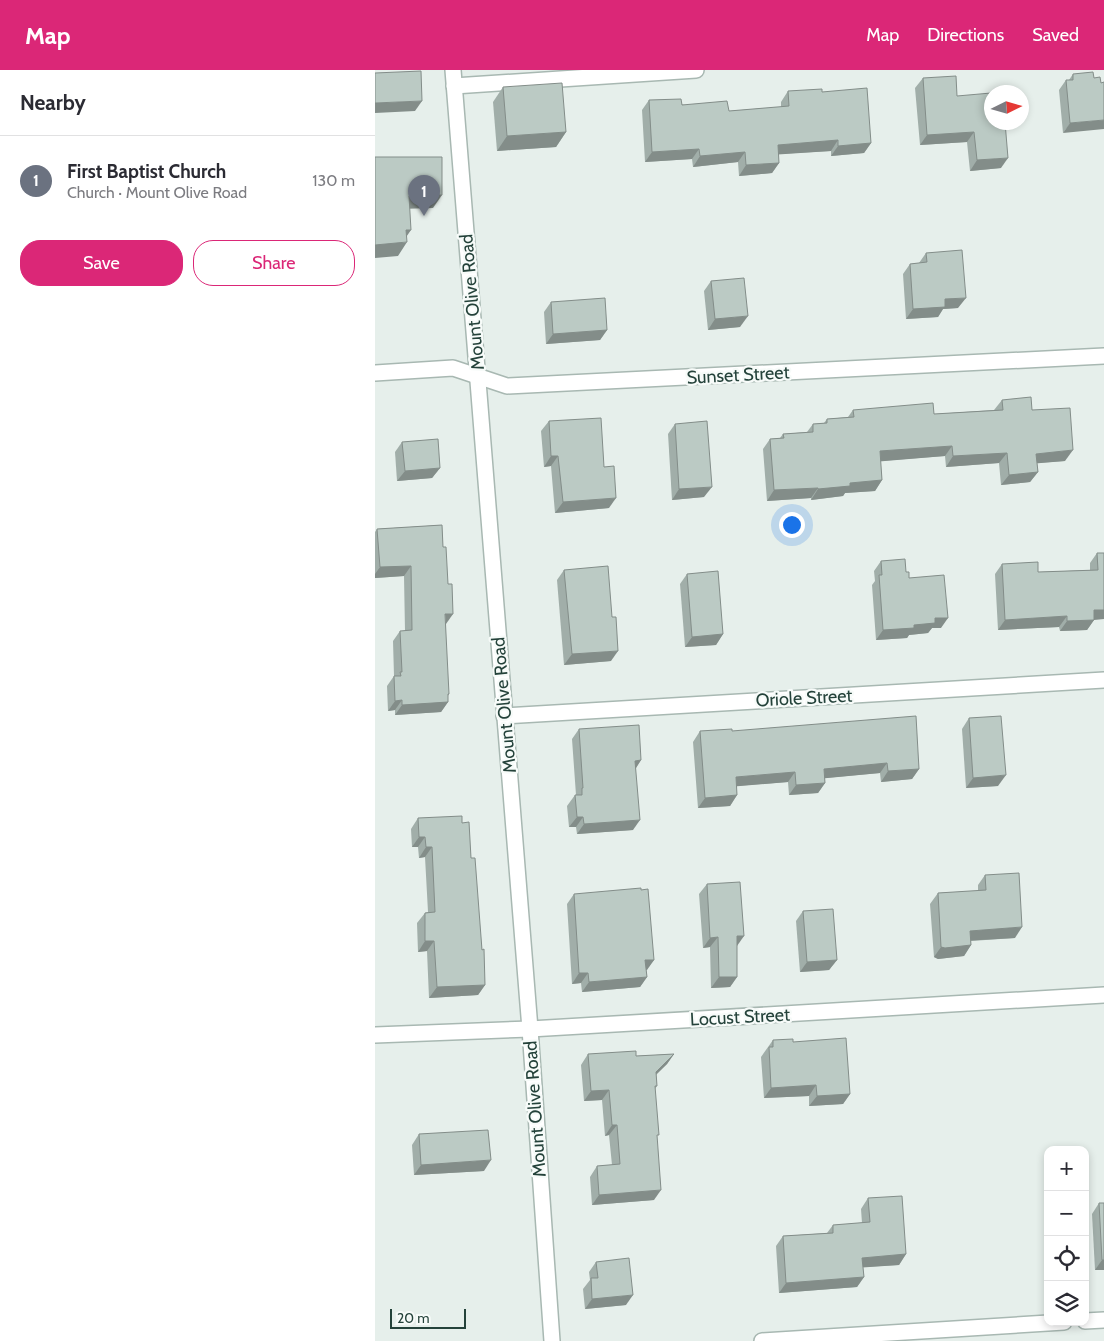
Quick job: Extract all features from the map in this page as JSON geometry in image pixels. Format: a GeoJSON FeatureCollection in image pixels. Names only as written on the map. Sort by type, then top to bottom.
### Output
{"type":"FeatureCollection","features":[{"type":"Feature","properties":{"kind":"street","name":"Mount Olive Road"},"geometry":{"type":"LineString","coordinates":[[453,70],[530,1029],[552,1341]]}},
{"type":"Feature","properties":{"kind":"street"},"geometry":{"type":"LineString","coordinates":[[454,86],[696,70]]}},
{"type":"Feature","properties":{"kind":"street","name":"Sunset Street"},"geometry":{"type":"LineString","coordinates":[[375,374],[453,368],[507,386],[1104,356]]}},
{"type":"Feature","properties":{"kind":"street","name":"Oriole Street"},"geometry":{"type":"LineString","coordinates":[[505,716],[1104,680]]}},
{"type":"Feature","properties":{"kind":"street","name":"Locust Street"},"geometry":{"type":"LineString","coordinates":[[375,1035],[530,1029],[1104,995]]}},
{"type":"Feature","properties":{"kind":"street"},"geometry":{"type":"LineString","coordinates":[[1089,1321],[1104,1320]]}},
{"type":"Feature","properties":{"kind":"street"},"geometry":{"type":"LineString","coordinates":[[762,1341],[1044,1323]]}},
{"type":"Feature","properties":{"kind":"building"},"geometry":{"type":"Polygon","coordinates":[[[421,71],[422,101],[375,103],[375,73],[421,71]]]}},
{"type":"Feature","properties":{"kind":"building"},"geometry":{"type":"Polygon","coordinates":[[[1093,72],[1094,78],[1100,77],[1101,83],[1104,82],[1104,120],[1070,123],[1066,80],[1073,80],[1073,74],[1093,72]]]}},
{"type":"Feature","properties":{"kind":"building"},"geometry":{"type":"Polygon","coordinates":[[[956,76],[957,96],[984,94],[984,130],[1006,130],[1008,158],[977,160],[974,132],[927,135],[923,78],[956,76]]]}},
{"type":"Feature","properties":{"kind":"building"},"geometry":{"type":"Polygon","coordinates":[[[562,83],[566,132],[507,136],[503,87],[562,83]]]}},
{"type":"Feature","properties":{"kind":"building"},"geometry":{"type":"Polygon","coordinates":[[[867,88],[871,143],[838,146],[838,140],[778,145],[779,163],[746,165],[745,152],[700,156],[699,149],[652,152],[649,100],[681,99],[682,105],[727,101],[729,111],[789,106],[788,91],[822,89],[822,92],[867,88]]]}},
{"type":"Feature","properties":{"kind":"building"},"geometry":{"type":"Polygon","coordinates":[[[375,157],[442,157],[442,195],[409,196],[411,230],[406,230],[407,242],[375,245],[375,157]]]}},
{"type":"Feature","properties":{"kind":"building"},"geometry":{"type":"Polygon","coordinates":[[[962,250],[966,298],[945,299],[945,307],[913,309],[910,264],[927,262],[926,253],[962,250]]]}},
{"type":"Feature","properties":{"kind":"building"},"geometry":{"type":"Polygon","coordinates":[[[744,278],[748,316],[715,319],[711,281],[744,278]]]}},
{"type":"Feature","properties":{"kind":"building"},"geometry":{"type":"Polygon","coordinates":[[[605,298],[607,330],[553,334],[551,302],[605,298]]]}},
{"type":"Feature","properties":{"kind":"building"},"geometry":{"type":"Polygon","coordinates":[[[1031,397],[1032,410],[1070,408],[1073,450],[1036,454],[1038,472],[1009,475],[1007,453],[953,456],[952,446],[880,451],[882,480],[818,489],[774,490],[770,439],[784,438],[783,434],[813,432],[813,424],[827,423],[827,419],[854,417],[853,410],[933,403],[934,414],[1003,410],[1002,400],[1031,397]]]}},
{"type":"Feature","properties":{"kind":"building"},"geometry":{"type":"Polygon","coordinates":[[[601,418],[604,467],[614,466],[616,498],[563,502],[558,456],[551,456],[549,421],[601,418]]]}},
{"type":"Feature","properties":{"kind":"building"},"geometry":{"type":"Polygon","coordinates":[[[707,421],[712,487],[679,489],[675,424],[707,421]]]}},
{"type":"Feature","properties":{"kind":"building"},"geometry":{"type":"Polygon","coordinates":[[[438,439],[440,468],[405,471],[402,442],[438,439]]]}},
{"type":"Feature","properties":{"kind":"building"},"geometry":{"type":"Polygon","coordinates":[[[442,525],[443,547],[446,547],[448,584],[452,584],[453,614],[445,614],[448,702],[402,705],[402,700],[395,701],[394,676],[401,676],[400,672],[402,672],[400,631],[412,630],[411,566],[380,567],[377,529],[442,525]]]}},
{"type":"Feature","properties":{"kind":"building"},"geometry":{"type":"Polygon","coordinates":[[[1097,553],[1104,553],[1104,610],[1094,610],[1094,620],[1067,621],[1067,616],[1005,620],[1002,564],[1038,562],[1038,572],[1098,570],[1097,553]]]}},
{"type":"Feature","properties":{"kind":"building"},"geometry":{"type":"Polygon","coordinates":[[[905,559],[906,572],[909,572],[909,578],[944,575],[948,618],[935,618],[935,623],[914,625],[914,628],[883,630],[879,575],[882,575],[881,561],[905,559]]]}},
{"type":"Feature","properties":{"kind":"building"},"geometry":{"type":"Polygon","coordinates":[[[608,566],[612,617],[616,617],[618,651],[572,654],[564,570],[608,566]]]}},
{"type":"Feature","properties":{"kind":"building"},"geometry":{"type":"Polygon","coordinates":[[[718,571],[723,634],[692,637],[687,574],[718,571]]]}},
{"type":"Feature","properties":{"kind":"building"},"geometry":{"type":"Polygon","coordinates":[[[916,716],[919,769],[888,771],[887,763],[824,769],[825,783],[796,785],[795,772],[736,777],[737,795],[705,798],[700,731],[732,729],[732,731],[916,716]]]}},
{"type":"Feature","properties":{"kind":"building"},"geometry":{"type":"Polygon","coordinates":[[[1001,716],[1006,775],[973,778],[969,718],[1001,716]]]}},
{"type":"Feature","properties":{"kind":"building"},"geometry":{"type":"Polygon","coordinates":[[[639,725],[641,760],[635,761],[640,820],[584,824],[583,817],[577,817],[575,795],[582,795],[583,788],[579,729],[639,725]]]}},
{"type":"Feature","properties":{"kind":"building"},"geometry":{"type":"Polygon","coordinates":[[[462,816],[462,823],[469,822],[471,858],[475,858],[482,950],[484,949],[485,985],[437,987],[434,941],[425,941],[425,913],[435,912],[432,847],[426,847],[425,837],[419,837],[418,818],[462,816]]]}},
{"type":"Feature","properties":{"kind":"building"},"geometry":{"type":"Polygon","coordinates":[[[1019,873],[1022,927],[970,931],[971,945],[941,947],[938,893],[986,890],[985,875],[1019,873]]]}},
{"type":"Feature","properties":{"kind":"building"},"geometry":{"type":"Polygon","coordinates":[[[740,882],[744,936],[737,936],[737,977],[719,977],[718,937],[710,938],[707,884],[740,882]]]}},
{"type":"Feature","properties":{"kind":"building"},"geometry":{"type":"Polygon","coordinates":[[[641,888],[641,890],[648,889],[654,960],[645,960],[647,977],[589,982],[588,973],[579,973],[574,894],[641,888]]]}},
{"type":"Feature","properties":{"kind":"building"},"geometry":{"type":"Polygon","coordinates":[[[833,909],[837,960],[807,962],[803,911],[833,909]]]}},
{"type":"Feature","properties":{"kind":"building"},"geometry":{"type":"Polygon","coordinates":[[[846,1038],[850,1094],[817,1096],[816,1085],[771,1088],[769,1047],[773,1047],[773,1040],[793,1039],[793,1042],[846,1038]]]}},
{"type":"Feature","properties":{"kind":"building"},"geometry":{"type":"Polygon","coordinates":[[[636,1051],[636,1056],[674,1054],[656,1072],[657,1086],[655,1086],[659,1135],[657,1135],[661,1190],[599,1195],[597,1166],[620,1164],[617,1125],[612,1125],[609,1090],[591,1091],[588,1054],[636,1051]]]}},
{"type":"Feature","properties":{"kind":"building"},"geometry":{"type":"Polygon","coordinates":[[[488,1130],[491,1160],[421,1165],[419,1134],[488,1130]]]}},
{"type":"Feature","properties":{"kind":"building"},"geometry":{"type":"Polygon","coordinates":[[[902,1196],[906,1254],[862,1258],[864,1277],[786,1283],[783,1236],[833,1233],[833,1225],[870,1222],[868,1198],[902,1196]]]}},
{"type":"Feature","properties":{"kind":"building"},"geometry":{"type":"Polygon","coordinates":[[[1099,1203],[1104,1203],[1104,1260],[1102,1260],[1099,1203]]]}},
{"type":"Feature","properties":{"kind":"building"},"geometry":{"type":"Polygon","coordinates":[[[629,1258],[633,1295],[592,1299],[591,1278],[598,1278],[596,1262],[629,1258]]]}},
{"type":"Feature","properties":{"kind":"place","name":"First Baptist Church"},"geometry":{"type":"Point","coordinates":[424,216]}}]}
